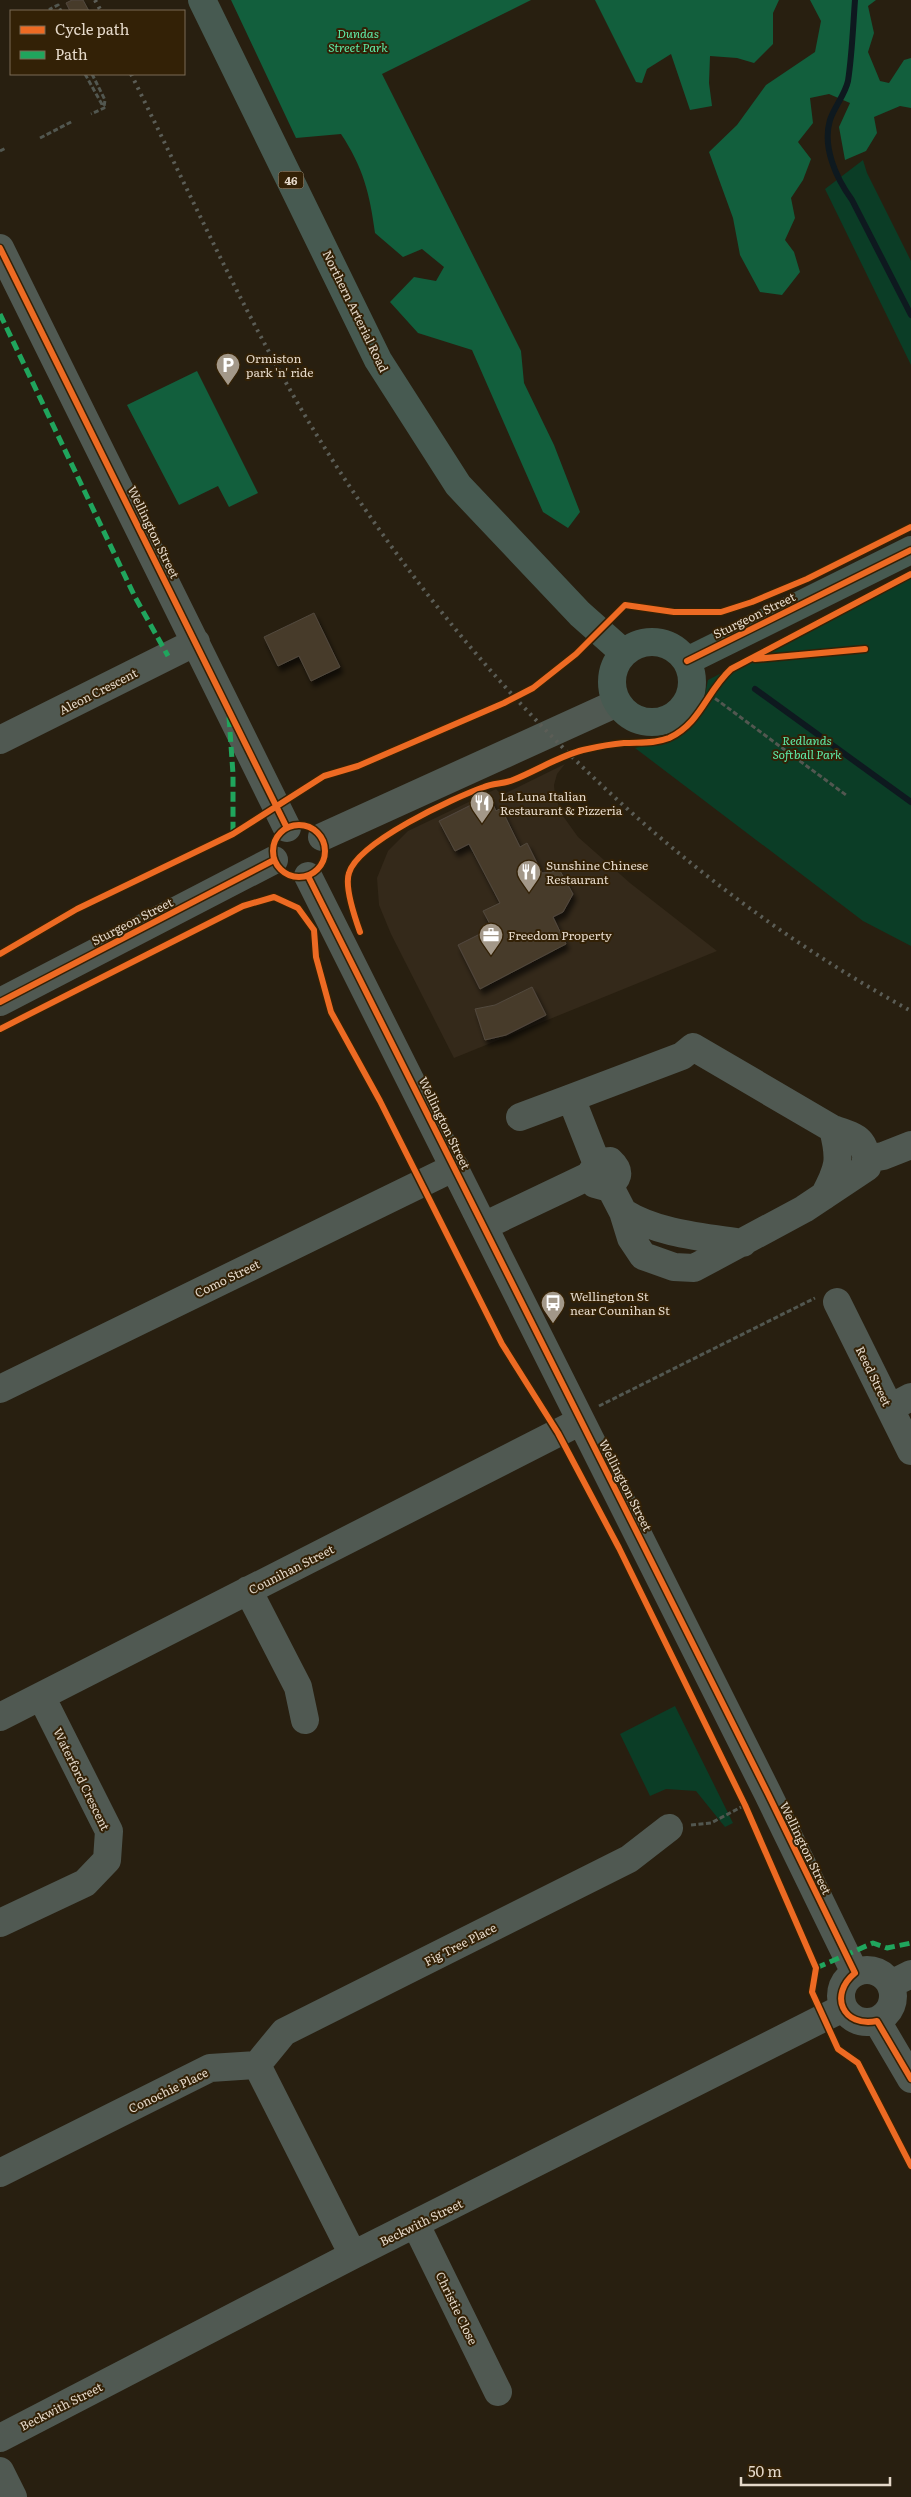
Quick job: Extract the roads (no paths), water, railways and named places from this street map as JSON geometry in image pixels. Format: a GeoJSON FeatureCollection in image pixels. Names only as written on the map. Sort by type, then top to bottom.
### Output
{"type":"FeatureCollection","features":[{"type":"Feature","properties":{"kind":"main road","name":"Northern Arterial Road"},"geometry":{"type":"LineString","coordinates":[[202,0],[378,360],[458,485],[580,614],[624,652]]}},
{"type":"Feature","properties":{"kind":"main road","name":"Sturgeon Street"},"geometry":{"type":"LineString","coordinates":[[687,661],[911,550]]}},
{"type":"Feature","properties":{"kind":"main road"},"geometry":{"type":"LineString","coordinates":[[645,642],[669,645],[679,651],[687,661],[692,681],[691,691],[681,709],[673,716],[658,721],[643,721],[633,717],[617,703],[612,686],[612,677],[618,660],[624,652],[645,642]]}},
{"type":"Feature","properties":{"kind":"street","name":"Wellington Street"},"geometry":{"type":"LineString","coordinates":[[0,248],[281,817]]}},
{"type":"Feature","properties":{"kind":"street","name":"Aleon Crescent"},"geometry":{"type":"LineString","coordinates":[[0,740],[196,642]]}},
{"type":"Feature","properties":{"kind":"street"},"geometry":{"type":"LineString","coordinates":[[322,837],[617,703]]}},
{"type":"Feature","properties":{"kind":"street"},"geometry":{"type":"LineString","coordinates":[[281,817],[306,826],[322,837],[325,844],[324,860],[315,873],[308,876],[288,875],[282,872],[274,860],[274,842],[281,817]]}},
{"type":"Feature","properties":{"kind":"street","name":"Sturgeon Street"},"geometry":{"type":"LineString","coordinates":[[0,1002],[274,860]]}},
{"type":"Feature","properties":{"kind":"street","name":"Wellington Street"},"geometry":{"type":"LineString","coordinates":[[308,876],[582,1421],[756,1800],[854,1973]]}},
{"type":"Feature","properties":{"kind":"street"},"geometry":{"type":"LineString","coordinates":[[520,1117],[682,1056],[693,1047],[833,1128],[857,1137],[866,1150],[867,1166],[824,1196],[743,1243],[694,1268],[674,1267],[643,1256],[631,1238],[623,1212],[597,1177],[571,1098]]}},
{"type":"Feature","properties":{"kind":"street"},"geometry":{"type":"LineString","coordinates":[[824,1196],[835,1175],[840,1153],[833,1128]]}},
{"type":"Feature","properties":{"kind":"street"},"geometry":{"type":"LineString","coordinates":[[866,1159],[883,1156],[911,1145]]}},
{"type":"Feature","properties":{"kind":"street","name":"Como Street"},"geometry":{"type":"LineString","coordinates":[[0,1389],[455,1167]]}},
{"type":"Feature","properties":{"kind":"street"},"geometry":{"type":"LineString","coordinates":[[487,1230],[597,1177]]}},
{"type":"Feature","properties":{"kind":"street","name":"Reed Street"},"geometry":{"type":"LineString","coordinates":[[837,1302],[900,1403],[911,1451]]}},
{"type":"Feature","properties":{"kind":"street","name":"Counihan Street"},"geometry":{"type":"LineString","coordinates":[[0,1717],[582,1421]]}},
{"type":"Feature","properties":{"kind":"street"},"geometry":{"type":"LineString","coordinates":[[248,1590],[298,1687],[305,1720]]}},
{"type":"Feature","properties":{"kind":"street","name":"Waterford Crescent"},"geometry":{"type":"LineString","coordinates":[[0,1923],[86,1883],[106,1860],[109,1831],[40,1696]]}},
{"type":"Feature","properties":{"kind":"street","name":"Fig Tree Place"},"geometry":{"type":"LineString","coordinates":[[257,2065],[284,2032],[629,1859],[669,1828]]}},
{"type":"Feature","properties":{"kind":"street"},"geometry":{"type":"LineString","coordinates":[[865,1970],[875,1971],[884,1976],[901,1979],[893,1994],[892,2005],[886,2014],[877,2021],[867,2023],[858,2021],[849,2016],[843,2008],[840,1998],[842,1988],[854,1973],[865,1970]]}},
{"type":"Feature","properties":{"kind":"street","name":"Beckwith Street"},"geometry":{"type":"LineString","coordinates":[[0,2438],[353,2255],[416,2225],[843,2008]]}},
{"type":"Feature","properties":{"kind":"street"},"geometry":{"type":"LineString","coordinates":[[877,2021],[911,2079]]}},
{"type":"Feature","properties":{"kind":"street"},"geometry":{"type":"LineString","coordinates":[[257,2065],[353,2255]]}},
{"type":"Feature","properties":{"kind":"street","name":"Conochie Place"},"geometry":{"type":"LineString","coordinates":[[0,2174],[210,2068],[257,2065]]}},
{"type":"Feature","properties":{"kind":"street","name":"Christie Close"},"geometry":{"type":"LineString","coordinates":[[416,2225],[498,2392]]}},
{"type":"Feature","properties":{"kind":"street"},"geometry":{"type":"LineString","coordinates":[[0,2471],[13,2497]]}},
{"type":"Feature","properties":{"kind":"waterway"},"geometry":{"type":"LineString","coordinates":[[855,0],[848,81],[830,120],[828,130],[829,151],[836,172],[911,315]]}},
{"type":"Feature","properties":{"kind":"waterway"},"geometry":{"type":"LineString","coordinates":[[755,689],[911,802]]}},
{"type":"Feature","properties":{"kind":"railway"},"geometry":{"type":"LineString","coordinates":[[95,0],[100,10]]}},
{"type":"Feature","properties":{"kind":"railway"},"geometry":{"type":"LineString","coordinates":[[131,75],[237,291],[307,419],[365,509],[428,595],[496,677],[570,755],[649,828],[732,895],[819,956],[911,1011]]}},
{"type":"Feature","properties":{"kind":"place","name":"Ormiston park 'n' ride"},"geometry":{"type":"Point","coordinates":[228,386]}},
{"type":"Feature","properties":{"kind":"place","name":"La Luna Italian Restaurant & Pizzeria"},"geometry":{"type":"Point","coordinates":[482,824]}},
{"type":"Feature","properties":{"kind":"place","name":"Sunshine Chinese Restaurant"},"geometry":{"type":"Point","coordinates":[529,893]}},
{"type":"Feature","properties":{"kind":"place","name":"Freedom Property"},"geometry":{"type":"Point","coordinates":[491,956]}},
{"type":"Feature","properties":{"kind":"place","name":"Wellington St near Counihan St"},"geometry":{"type":"Point","coordinates":[553,1324]}},
{"type":"Feature","properties":{"kind":"park label","name":"Dundas Street Park"},"geometry":{"type":"Point","coordinates":[358,40]}},
{"type":"Feature","properties":{"kind":"park label","name":"Redlands Softball Park"},"geometry":{"type":"Point","coordinates":[807,747]}}]}
